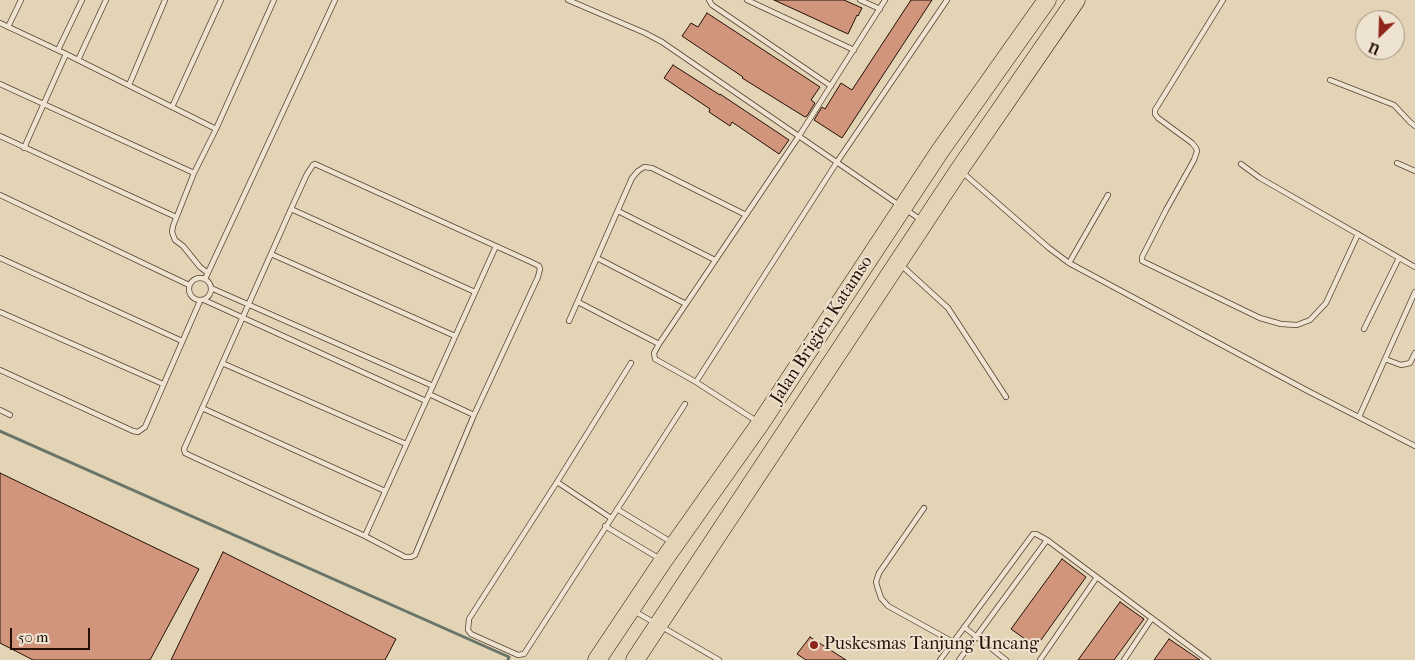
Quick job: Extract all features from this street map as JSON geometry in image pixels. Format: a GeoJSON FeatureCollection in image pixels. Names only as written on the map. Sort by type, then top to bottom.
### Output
{"type":"FeatureCollection","features":[{"type":"Feature","properties":{"kind":"highway","name":"Jalan Brigjen Katamso"},"geometry":{"type":"LineString","coordinates":[[597,660],[663,561],[760,424],[940,151],[1047,0]]}},
{"type":"Feature","properties":{"kind":"highway","name":"Jalan Brigjen Katamso"},"geometry":{"type":"LineString","coordinates":[[635,660],[959,170],[1076,0]]}},
{"type":"Feature","properties":{"kind":"lane"},"geometry":{"type":"LineString","coordinates":[[8,27],[21,0]]}},
{"type":"Feature","properties":{"kind":"lane"},"geometry":{"type":"LineString","coordinates":[[58,50],[82,0]]}},
{"type":"Feature","properties":{"kind":"lane"},"geometry":{"type":"LineString","coordinates":[[78,60],[106,0]]}},
{"type":"Feature","properties":{"kind":"lane"},"geometry":{"type":"LineString","coordinates":[[129,85],[165,0]]}},
{"type":"Feature","properties":{"kind":"lane"},"geometry":{"type":"LineString","coordinates":[[172,107],[221,0]]}},
{"type":"Feature","properties":{"kind":"lane"},"geometry":{"type":"LineString","coordinates":[[208,273],[200,267],[172,236],[173,226],[194,173],[216,129],[274,0]]}},
{"type":"Feature","properties":{"kind":"lane"},"geometry":{"type":"LineString","coordinates":[[205,279],[334,0]]}},
{"type":"Feature","properties":{"kind":"lane"},"geometry":{"type":"LineString","coordinates":[[568,0],[662,42],[925,222]]}},
{"type":"Feature","properties":{"kind":"lane"},"geometry":{"type":"LineString","coordinates":[[709,0],[712,5],[831,86]]}},
{"type":"Feature","properties":{"kind":"lane"},"geometry":{"type":"LineString","coordinates":[[747,0],[854,50]]}},
{"type":"Feature","properties":{"kind":"lane"},"geometry":{"type":"LineString","coordinates":[[860,0],[880,9]]}},
{"type":"Feature","properties":{"kind":"lane"},"geometry":{"type":"LineString","coordinates":[[760,424],[655,358],[654,353],[658,344],[799,136],[885,0]]}},
{"type":"Feature","properties":{"kind":"lane"},"geometry":{"type":"LineString","coordinates":[[696,382],[837,162],[947,0]]}},
{"type":"Feature","properties":{"kind":"lane"},"geometry":{"type":"LineString","coordinates":[[1223,0],[1155,110],[1158,118],[1192,142],[1197,151],[1142,257],[1142,261],[1260,318],[1281,324],[1297,325],[1310,320],[1326,303],[1358,234]]}},
{"type":"Feature","properties":{"kind":"lane"},"geometry":{"type":"LineString","coordinates":[[0,24],[58,50],[216,129]]}},
{"type":"Feature","properties":{"kind":"lane"},"geometry":{"type":"LineString","coordinates":[[24,148],[66,54]]}},
{"type":"Feature","properties":{"kind":"lane"},"geometry":{"type":"LineString","coordinates":[[1330,80],[1394,105],[1415,126]]}},
{"type":"Feature","properties":{"kind":"lane"},"geometry":{"type":"LineString","coordinates":[[0,84],[194,173]]}},
{"type":"Feature","properties":{"kind":"lane"},"geometry":{"type":"LineString","coordinates":[[0,136],[176,217]]}},
{"type":"Feature","properties":{"kind":"lane"},"geometry":{"type":"LineString","coordinates":[[1397,163],[1415,171]]}},
{"type":"Feature","properties":{"kind":"lane"},"geometry":{"type":"LineString","coordinates":[[315,164],[496,246],[539,266],[540,271],[474,415],[415,555],[411,557],[405,556],[186,453],[184,449],[202,408],[291,209],[313,165],[315,164]]}},
{"type":"Feature","properties":{"kind":"lane"},"geometry":{"type":"LineString","coordinates":[[1241,164],[1260,178],[1415,267]]}},
{"type":"Feature","properties":{"kind":"lane"},"geometry":{"type":"LineString","coordinates":[[569,321],[632,178],[644,166],[652,168],[746,215]]}},
{"type":"Feature","properties":{"kind":"lane"},"geometry":{"type":"LineString","coordinates":[[959,170],[1069,263],[1415,446]]}},
{"type":"Feature","properties":{"kind":"lane"},"geometry":{"type":"LineString","coordinates":[[0,195],[189,285]]}},
{"type":"Feature","properties":{"kind":"lane"},"geometry":{"type":"LineString","coordinates":[[1069,263],[1108,196]]}},
{"type":"Feature","properties":{"kind":"lane"},"geometry":{"type":"LineString","coordinates":[[291,209],[475,292]]}},
{"type":"Feature","properties":{"kind":"lane"},"geometry":{"type":"LineString","coordinates":[[618,211],[715,260]]}},
{"type":"Feature","properties":{"kind":"lane"},"geometry":{"type":"LineString","coordinates":[[365,536],[496,246]]}},
{"type":"Feature","properties":{"kind":"lane"},"geometry":{"type":"LineString","coordinates":[[271,254],[455,336]]}},
{"type":"Feature","properties":{"kind":"lane"},"geometry":{"type":"LineString","coordinates":[[0,258],[182,341]]}},
{"type":"Feature","properties":{"kind":"lane"},"geometry":{"type":"LineString","coordinates":[[597,258],[686,304]]}},
{"type":"Feature","properties":{"kind":"lane"},"geometry":{"type":"LineString","coordinates":[[1364,329],[1399,258]]}},
{"type":"Feature","properties":{"kind":"lane"},"geometry":{"type":"LineString","coordinates":[[899,262],[948,308],[1006,397]]}},
{"type":"Feature","properties":{"kind":"lane"},"geometry":{"type":"LineString","coordinates":[[426,401],[243,318],[202,300],[196,300],[190,296],[189,285],[194,280],[205,279],[211,288],[433,386]]}},
{"type":"Feature","properties":{"kind":"lane"},"geometry":{"type":"LineString","coordinates":[[0,370],[138,432],[145,427],[182,341],[202,300],[209,295],[211,288]]}},
{"type":"Feature","properties":{"kind":"lane"},"geometry":{"type":"LineString","coordinates":[[1359,417],[1415,292]]}},
{"type":"Feature","properties":{"kind":"lane"},"geometry":{"type":"LineString","coordinates":[[578,302],[658,344]]}},
{"type":"Feature","properties":{"kind":"lane"},"geometry":{"type":"LineString","coordinates":[[0,312],[163,384]]}},
{"type":"Feature","properties":{"kind":"lane"},"geometry":{"type":"LineString","coordinates":[[1385,359],[1401,365],[1410,363],[1415,353]]}},
{"type":"Feature","properties":{"kind":"lane"},"geometry":{"type":"LineString","coordinates":[[631,362],[469,619],[468,630],[471,634],[518,656],[524,654],[685,404]]}},
{"type":"Feature","properties":{"kind":"lane"},"geometry":{"type":"LineString","coordinates":[[222,363],[406,444]]}},
{"type":"Feature","properties":{"kind":"lane"},"geometry":{"type":"LineString","coordinates":[[429,394],[474,415]]}},
{"type":"Feature","properties":{"kind":"lane"},"geometry":{"type":"LineString","coordinates":[[202,408],[385,491]]}},
{"type":"Feature","properties":{"kind":"lane"},"geometry":{"type":"LineString","coordinates":[[0,410],[10,414]]}},
{"type":"Feature","properties":{"kind":"lane"},"geometry":{"type":"LineString","coordinates":[[557,482],[611,518]]}},
{"type":"Feature","properties":{"kind":"lane"},"geometry":{"type":"LineString","coordinates":[[924,508],[879,572],[876,582],[881,598],[888,606],[953,642]]}},
{"type":"Feature","properties":{"kind":"lane"},"geometry":{"type":"LineString","coordinates":[[617,509],[675,544]]}},
{"type":"Feature","properties":{"kind":"lane"},"geometry":{"type":"LineString","coordinates":[[605,526],[663,561]]}},
{"type":"Feature","properties":{"kind":"lane"},"geometry":{"type":"LineString","coordinates":[[940,660],[1033,534],[1047,540],[1208,660]]}},
{"type":"Feature","properties":{"kind":"lane"},"geometry":{"type":"LineString","coordinates":[[959,660],[1047,540]]}},
{"type":"Feature","properties":{"kind":"lane"},"geometry":{"type":"LineString","coordinates":[[1040,660],[1097,577]]}},
{"type":"Feature","properties":{"kind":"lane"},"geometry":{"type":"LineString","coordinates":[[630,609],[719,660]]}},
{"type":"Feature","properties":{"kind":"lane"},"geometry":{"type":"LineString","coordinates":[[1124,660],[1152,618]]}},
{"type":"Feature","properties":{"kind":"lane"},"geometry":{"type":"LineString","coordinates":[[964,627],[1006,660]]}},
{"type":"Feature","properties":{"kind":"building"},"geometry":{"type":"Polygon","coordinates":[[[774,0],[844,0],[862,8],[848,34],[774,0]]]}},
{"type":"Feature","properties":{"kind":"building"},"geometry":{"type":"Polygon","coordinates":[[[911,0],[932,0],[842,138],[814,120],[822,107],[825,109],[841,83],[852,90],[911,0]]]}},
{"type":"Feature","properties":{"kind":"building"},"geometry":{"type":"Polygon","coordinates":[[[707,13],[820,87],[811,100],[815,103],[807,116],[805,117],[742,78],[682,36],[691,23],[698,27],[707,13]]]}},
{"type":"Feature","properties":{"kind":"building"},"geometry":{"type":"Polygon","coordinates":[[[673,65],[789,140],[779,154],[732,122],[730,126],[709,112],[710,109],[664,78],[673,65]]]}},
{"type":"Feature","properties":{"kind":"building"},"geometry":{"type":"Polygon","coordinates":[[[0,473],[199,569],[150,660],[33,660],[0,643],[0,473]]]}},
{"type":"Feature","properties":{"kind":"building"},"geometry":{"type":"Polygon","coordinates":[[[223,552],[396,639],[385,660],[171,660],[223,552]]]}},
{"type":"Feature","properties":{"kind":"building"},"geometry":{"type":"Polygon","coordinates":[[[1062,559],[1086,577],[1036,647],[1011,629],[1062,559]]]}},
{"type":"Feature","properties":{"kind":"building"},"geometry":{"type":"Polygon","coordinates":[[[1120,602],[1144,619],[1114,660],[1078,660],[1120,602]]]}},
{"type":"Feature","properties":{"kind":"building","name":"Puskesmas Tanjung Uncang"},"geometry":{"type":"Polygon","coordinates":[[[810,637],[846,660],[806,660],[797,654],[810,637]]]}},
{"type":"Feature","properties":{"kind":"building"},"geometry":{"type":"Polygon","coordinates":[[[1169,639],[1200,660],[1154,660],[1169,639]]]}},
{"type":"Feature","properties":{"kind":"waterway"},"geometry":{"type":"LineString","coordinates":[[0,431],[509,657],[508,660]]}},
{"type":"Feature","properties":{"kind":"place","name":"Puskesmas Tanjung Uncang"},"geometry":{"type":"Point","coordinates":[814,645]}}]}
